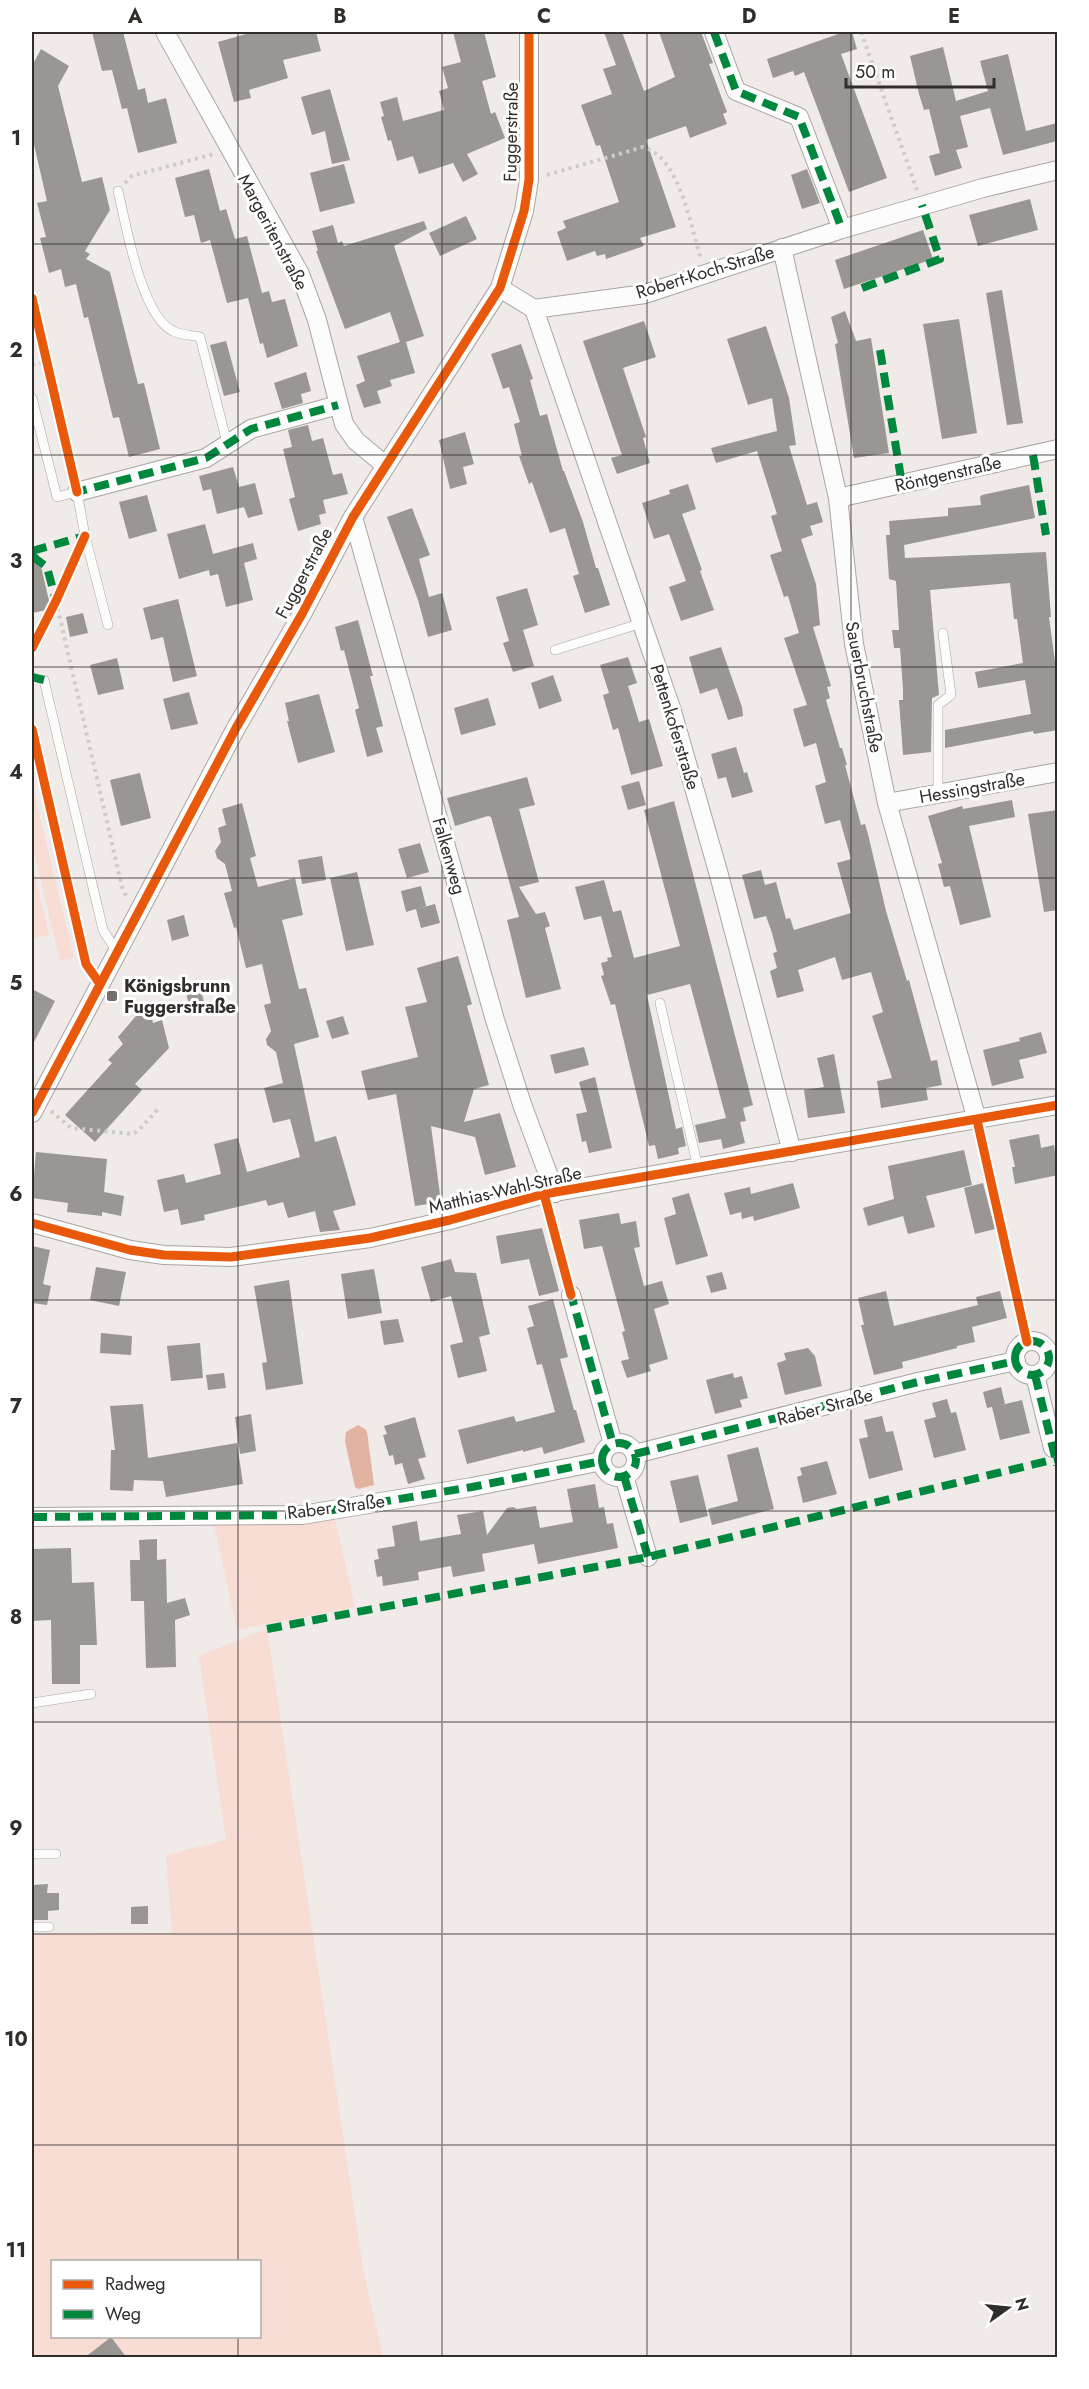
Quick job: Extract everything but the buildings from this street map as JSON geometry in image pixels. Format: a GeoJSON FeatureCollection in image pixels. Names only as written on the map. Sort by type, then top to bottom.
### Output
{"type":"FeatureCollection","features":[{"type":"Feature","properties":{"kind":"street","name":"Margeritenstraße"},"geometry":{"type":"LineString","coordinates":[[165,32],[300,274],[317,320],[344,424],[356,441],[385,465]]}},
{"type":"Feature","properties":{"kind":"street","name":"Fuggerstraße"},"geometry":{"type":"LineString","coordinates":[[35,1107],[236,728],[302,614],[353,517],[500,288],[524,211],[529,180],[529,32]]}},
{"type":"Feature","properties":{"kind":"street"},"geometry":{"type":"LineString","coordinates":[[714,32],[736,91],[799,117],[842,229]]}},
{"type":"Feature","properties":{"kind":"street","name":"Robert-Koch-Straße"},"geometry":{"type":"LineString","coordinates":[[534,309],[645,294],[842,229],[922,205],[1058,170]]}},
{"type":"Feature","properties":{"kind":"street","name":"Sauerbruchstraße"},"geometry":{"type":"LineString","coordinates":[[782,248],[838,498],[854,644],[887,803],[977,1120]]}},
{"type":"Feature","properties":{"kind":"street"},"geometry":{"type":"LineString","coordinates":[[500,288],[534,309]]}},
{"type":"Feature","properties":{"kind":"street","name":"Pettenkoferstraße"},"geometry":{"type":"LineString","coordinates":[[534,309],[672,711],[704,819],[792,1152]]}},
{"type":"Feature","properties":{"kind":"street"},"geometry":{"type":"LineString","coordinates":[[77,492],[206,458],[251,429],[338,405]]}},
{"type":"Feature","properties":{"kind":"street","name":"Röntgenstraße"},"geometry":{"type":"LineString","coordinates":[[838,498],[1058,449]]}},
{"type":"Feature","properties":{"kind":"street","name":"Falkenweg"},"geometry":{"type":"LineString","coordinates":[[353,517],[495,1020],[522,1104],[555,1192]]}},
{"type":"Feature","properties":{"kind":"street","name":"Hessingstraße"},"geometry":{"type":"LineString","coordinates":[[887,803],[1058,772]]}},
{"type":"Feature","properties":{"kind":"street","name":"Matthias-Wahl-Straße"},"geometry":{"type":"LineString","coordinates":[[32,1222],[130,1250],[165,1256],[231,1257],[385,1235],[555,1192],[1058,1105]]}},
{"type":"Feature","properties":{"kind":"street"},"geometry":{"type":"LineString","coordinates":[[571,1294],[613,1444]]}},
{"type":"Feature","properties":{"kind":"street"},"geometry":{"type":"LineString","coordinates":[[1031,1341],[1041,1344],[1053,1354],[1045,1369],[1035,1375],[1024,1373],[1016,1361],[1018,1349],[1031,1341]]}},
{"type":"Feature","properties":{"kind":"street","name":"Raber Straße"},"geometry":{"type":"LineString","coordinates":[[635,1454],[927,1380],[1016,1361]]}},
{"type":"Feature","properties":{"kind":"street"},"geometry":{"type":"LineString","coordinates":[[1035,1375],[1053,1448]]}},
{"type":"Feature","properties":{"kind":"street"},"geometry":{"type":"LineString","coordinates":[[613,1444],[628,1446],[635,1454],[635,1466],[624,1476],[611,1475],[606,1472],[602,1461],[604,1450],[613,1444]]}},
{"type":"Feature","properties":{"kind":"street","name":"Raber Straße"},"geometry":{"type":"LineString","coordinates":[[32,1517],[302,1515],[472,1487],[602,1461]]}},
{"type":"Feature","properties":{"kind":"street"},"geometry":{"type":"LineString","coordinates":[[624,1476],[648,1557]]}},
{"type":"Feature","properties":{"kind":"lane"},"geometry":{"type":"LineString","coordinates":[[118,191],[138,277],[153,309],[172,331],[200,337],[227,443]]}},
{"type":"Feature","properties":{"kind":"lane"},"geometry":{"type":"LineString","coordinates":[[32,398],[57,497],[77,492],[85,536],[108,625]]}},
{"type":"Feature","properties":{"kind":"lane"},"geometry":{"type":"LineString","coordinates":[[555,650],[642,623]]}},
{"type":"Feature","properties":{"kind":"lane"},"geometry":{"type":"LineString","coordinates":[[938,794],[938,705],[951,695],[943,633]]}},
{"type":"Feature","properties":{"kind":"lane"},"geometry":{"type":"LineString","coordinates":[[44,680],[103,930],[117,952]]}},
{"type":"Feature","properties":{"kind":"lane"},"geometry":{"type":"LineString","coordinates":[[660,1003],[698,1168]]}},
{"type":"Feature","properties":{"kind":"lane"},"geometry":{"type":"LineString","coordinates":[[32,1703],[91,1694]]}},
{"type":"Feature","properties":{"kind":"lane"},"geometry":{"type":"LineString","coordinates":[[32,1854],[56,1854]]}},
{"type":"Feature","properties":{"kind":"lane"},"geometry":{"type":"LineString","coordinates":[[32,1927],[49,1927]]}},
{"type":"Feature","properties":{"kind":"path"},"geometry":{"type":"LineString","coordinates":[[861,32],[922,205]]}},
{"type":"Feature","properties":{"kind":"path"},"geometry":{"type":"LineString","coordinates":[[529,180],[643,147],[650,149],[664,159],[674,172],[706,274]]}},
{"type":"Feature","properties":{"kind":"path"},"geometry":{"type":"LineString","coordinates":[[118,191],[132,176],[229,150]]}},
{"type":"Feature","properties":{"kind":"path"},"geometry":{"type":"LineString","coordinates":[[32,364],[46,362]]}},
{"type":"Feature","properties":{"kind":"path"},"geometry":{"type":"LineString","coordinates":[[56,601],[122,887],[136,918]]}},
{"type":"Feature","properties":{"kind":"path"},"geometry":{"type":"LineString","coordinates":[[35,1107],[71,1128],[133,1134],[159,1108]]}},
{"type":"Feature","properties":{"kind":"shaded area"},"geometry":{"type":"Polygon","coordinates":[[[32,784],[74,958],[60,961],[32,843],[32,784]]]}},
{"type":"Feature","properties":{"kind":"shaded area"},"geometry":{"type":"Polygon","coordinates":[[[32,863],[49,935],[32,939],[32,863]]]}},
{"type":"Feature","properties":{"kind":"shaded area"},"geometry":{"type":"Polygon","coordinates":[[[358,1425],[367,1432],[374,1485],[358,1489],[355,1487],[345,1441],[346,1432],[358,1425]]]}},
{"type":"Feature","properties":{"kind":"shaded area"},"geometry":{"type":"Polygon","coordinates":[[[333,1510],[355,1607],[237,1630],[212,1515],[333,1510]]]}},
{"type":"Feature","properties":{"kind":"shaded area"},"geometry":{"type":"Polygon","coordinates":[[[267,1629],[363,2269],[383,2357],[32,2357],[32,1934],[172,1933],[166,1855],[226,1840],[199,1656],[267,1629]]]}},
{"type":"Feature","properties":{"kind":"marked path"},"geometry":{"type":"LineString","coordinates":[[714,32],[736,91],[799,117],[842,229]]}},
{"type":"Feature","properties":{"kind":"marked path"},"geometry":{"type":"LineString","coordinates":[[862,288],[940,259],[922,205]]}},
{"type":"Feature","properties":{"kind":"marked path"},"geometry":{"type":"LineString","coordinates":[[880,350],[902,484]]}},
{"type":"Feature","properties":{"kind":"marked path"},"geometry":{"type":"LineString","coordinates":[[76,487],[77,492],[206,458],[251,429],[338,405]]}},
{"type":"Feature","properties":{"kind":"marked path"},"geometry":{"type":"LineString","coordinates":[[1033,455],[1046,535]]}},
{"type":"Feature","properties":{"kind":"marked path"},"geometry":{"type":"LineString","coordinates":[[32,551],[85,536]]}},
{"type":"Feature","properties":{"kind":"marked path"},"geometry":{"type":"LineString","coordinates":[[32,556],[47,567],[56,601]]}},
{"type":"Feature","properties":{"kind":"marked path"},"geometry":{"type":"LineString","coordinates":[[32,677],[44,680]]}},
{"type":"Feature","properties":{"kind":"marked path"},"geometry":{"type":"LineString","coordinates":[[570,1291],[613,1444]]}},
{"type":"Feature","properties":{"kind":"marked path"},"geometry":{"type":"LineString","coordinates":[[1032,1341],[1044,1346],[1049,1358],[1044,1370],[1032,1375],[1020,1370],[1015,1358],[1020,1346],[1032,1341]]}},
{"type":"Feature","properties":{"kind":"marked path"},"geometry":{"type":"LineString","coordinates":[[635,1454],[918,1382],[1016,1361]]}},
{"type":"Feature","properties":{"kind":"marked path"},"geometry":{"type":"LineString","coordinates":[[1035,1375],[1057,1465]]}},
{"type":"Feature","properties":{"kind":"marked path"},"geometry":{"type":"LineString","coordinates":[[619,1443],[631,1448],[636,1460],[631,1472],[619,1477],[607,1472],[602,1460],[607,1448],[619,1443]]}},
{"type":"Feature","properties":{"kind":"marked path"},"geometry":{"type":"LineString","coordinates":[[267,1629],[648,1557],[1056,1459]]}},
{"type":"Feature","properties":{"kind":"marked path"},"geometry":{"type":"LineString","coordinates":[[32,1517],[302,1515],[472,1487],[602,1461]]}},
{"type":"Feature","properties":{"kind":"marked path"},"geometry":{"type":"LineString","coordinates":[[624,1476],[648,1557]]}},
{"type":"Feature","properties":{"kind":"cycle path"},"geometry":{"type":"LineString","coordinates":[[32,1113],[236,728],[302,614],[353,517],[500,288],[524,211],[529,180],[529,32]]}},
{"type":"Feature","properties":{"kind":"cycle path"},"geometry":{"type":"LineString","coordinates":[[32,298],[77,492]]}},
{"type":"Feature","properties":{"kind":"cycle path"},"geometry":{"type":"LineString","coordinates":[[32,648],[85,536]]}},
{"type":"Feature","properties":{"kind":"cycle path"},"geometry":{"type":"LineString","coordinates":[[32,729],[86,964],[100,984]]}},
{"type":"Feature","properties":{"kind":"cycle path"},"geometry":{"type":"LineString","coordinates":[[32,1223],[130,1250],[164,1255],[231,1257],[370,1238],[450,1220],[544,1194],[1058,1105]]}},
{"type":"Feature","properties":{"kind":"cycle path"},"geometry":{"type":"LineString","coordinates":[[977,1120],[1027,1342]]}},
{"type":"Feature","properties":{"kind":"cycle path"},"geometry":{"type":"LineString","coordinates":[[544,1194],[571,1295]]}},
{"type":"Feature","properties":{"kind":"place","name":"Königsbrunn Fuggerstraße"},"geometry":{"type":"Point","coordinates":[112,996]}}]}
